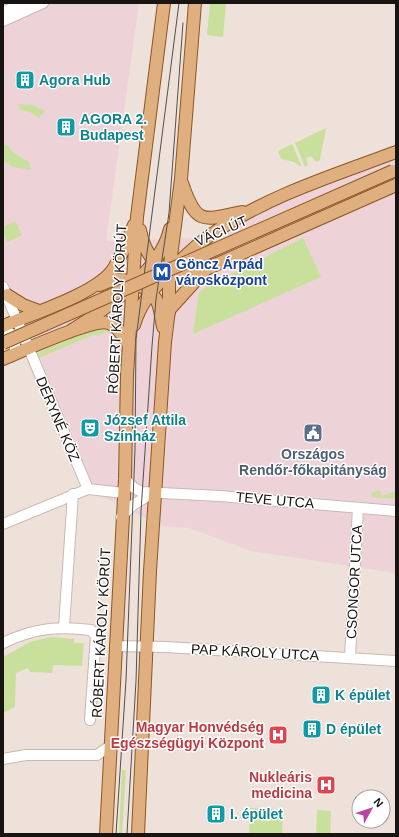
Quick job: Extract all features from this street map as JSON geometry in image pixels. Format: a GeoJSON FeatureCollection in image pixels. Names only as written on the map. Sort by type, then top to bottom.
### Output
{"type":"FeatureCollection","features":[{"type":"Feature","properties":{"kind":"main road","name":"RÓBERT KÁROLY KÖRÚT"},"geometry":{"type":"LineString","coordinates":[[106,834],[125,479],[129,345],[137,217],[164,3]]}},
{"type":"Feature","properties":{"kind":"main road"},"geometry":{"type":"LineString","coordinates":[[138,834],[154,492],[165,342],[169,310],[169,272],[181,179],[195,3]]}},
{"type":"Feature","properties":{"kind":"main road","name":"VÁCI ÚT"},"geometry":{"type":"LineString","coordinates":[[255,209],[310,184],[396,152]]}},
{"type":"Feature","properties":{"kind":"main road","name":"VÁCI ÚT"},"geometry":{"type":"LineString","coordinates":[[3,343],[395,170]]}},
{"type":"Feature","properties":{"kind":"main road"},"geometry":{"type":"LineString","coordinates":[[181,179],[193,210],[206,219],[255,209]]}},
{"type":"Feature","properties":{"kind":"main road"},"geometry":{"type":"LineString","coordinates":[[69,332],[91,319],[133,284],[155,262],[169,232],[181,179]]}},
{"type":"Feature","properties":{"kind":"main road","name":"VÁCI ÚT"},"geometry":{"type":"LineString","coordinates":[[169,272],[186,276],[206,269],[396,185]]}},
{"type":"Feature","properties":{"kind":"main road"},"geometry":{"type":"LineString","coordinates":[[129,345],[137,316],[150,293],[169,272],[191,250],[215,232],[255,209]]}},
{"type":"Feature","properties":{"kind":"main road"},"geometry":{"type":"LineString","coordinates":[[243,252],[229,254],[221,245],[222,236],[255,209]]}},
{"type":"Feature","properties":{"kind":"main road"},"geometry":{"type":"LineString","coordinates":[[137,217],[142,241],[147,253],[155,262],[169,272]]}},
{"type":"Feature","properties":{"kind":"main road"},"geometry":{"type":"LineString","coordinates":[[86,291],[103,279],[114,268],[137,217]]}},
{"type":"Feature","properties":{"kind":"main road"},"geometry":{"type":"LineString","coordinates":[[169,310],[206,269]]}},
{"type":"Feature","properties":{"kind":"main road"},"geometry":{"type":"LineString","coordinates":[[3,327],[86,291],[114,280],[122,280],[150,293],[156,299],[161,312],[165,342]]}},
{"type":"Feature","properties":{"kind":"main road"},"geometry":{"type":"LineString","coordinates":[[5,291],[23,305],[38,311]]}},
{"type":"Feature","properties":{"kind":"main road"},"geometry":{"type":"LineString","coordinates":[[8,357],[69,332],[103,322],[109,323],[119,330],[129,345]]}},
{"type":"Feature","properties":{"kind":"street"},"geometry":{"type":"LineString","coordinates":[[3,12],[23,3]]}},
{"type":"Feature","properties":{"kind":"street"},"geometry":{"type":"LineString","coordinates":[[3,21],[43,3]]}},
{"type":"Feature","properties":{"kind":"street","name":"DÉRYNÉ KÖZ"},"geometry":{"type":"LineString","coordinates":[[5,291],[18,320],[28,349],[88,489]]}},
{"type":"Feature","properties":{"kind":"street"},"geometry":{"type":"LineString","coordinates":[[3,327],[9,331],[14,338],[16,346],[8,357]]}},
{"type":"Feature","properties":{"kind":"street","name":"TEVE UTCA"},"geometry":{"type":"LineString","coordinates":[[125,479],[134,488],[142,492],[396,511]]}},
{"type":"Feature","properties":{"kind":"street"},"geometry":{"type":"LineString","coordinates":[[3,524],[88,489],[124,493]]}},
{"type":"Feature","properties":{"kind":"street"},"geometry":{"type":"LineString","coordinates":[[122,517],[133,505],[154,492]]}},
{"type":"Feature","properties":{"kind":"street"},"geometry":{"type":"LineString","coordinates":[[64,627],[73,494]]}},
{"type":"Feature","properties":{"kind":"street","name":"CSONGOR UTCA"},"geometry":{"type":"LineString","coordinates":[[350,657],[358,508]]}},
{"type":"Feature","properties":{"kind":"street"},"geometry":{"type":"LineString","coordinates":[[3,643],[30,632],[64,627],[91,630],[96,636],[90,720]]}},
{"type":"Feature","properties":{"kind":"street","name":"PAP KÁROLY UTCA"},"geometry":{"type":"LineString","coordinates":[[115,646],[146,646],[350,657],[396,661]]}},
{"type":"Feature","properties":{"kind":"street"},"geometry":{"type":"LineString","coordinates":[[3,759],[26,755],[97,755],[110,746]]}},
{"type":"Feature","properties":{"kind":"shaded area"},"geometry":{"type":"Polygon","coordinates":[[[37,3],[139,3],[106,241],[194,238],[396,147],[396,573],[251,551],[189,528],[161,526],[82,486],[27,362],[15,318],[3,291],[3,17],[37,3]]]}},
{"type":"Feature","properties":{"kind":"green space"},"geometry":{"type":"Polygon","coordinates":[[[210,3],[226,3],[223,37],[207,35],[210,3]]]}},
{"type":"Feature","properties":{"kind":"green space"},"geometry":{"type":"Polygon","coordinates":[[[18,104],[33,105],[45,111],[39,118],[30,112],[20,110],[18,104]]]}},
{"type":"Feature","properties":{"kind":"green space"},"geometry":{"type":"Polygon","coordinates":[[[326,128],[320,160],[316,162],[311,156],[306,158],[308,165],[305,167],[295,143],[326,128]]]}},
{"type":"Feature","properties":{"kind":"green space"},"geometry":{"type":"Polygon","coordinates":[[[6,144],[14,153],[29,162],[31,170],[13,167],[3,161],[3,147],[6,144]]]}},
{"type":"Feature","properties":{"kind":"green space"},"geometry":{"type":"Polygon","coordinates":[[[292,144],[302,167],[294,162],[281,159],[278,151],[292,144]]]}},
{"type":"Feature","properties":{"kind":"green space"},"geometry":{"type":"Polygon","coordinates":[[[15,221],[22,235],[7,242],[3,233],[3,227],[15,221]]]}},
{"type":"Feature","properties":{"kind":"green space"},"geometry":{"type":"Polygon","coordinates":[[[303,238],[321,277],[193,334],[199,292],[213,283],[303,238]]]}},
{"type":"Feature","properties":{"kind":"green space"},"geometry":{"type":"Polygon","coordinates":[[[106,324],[109,331],[97,336],[95,334],[39,358],[37,353],[106,324]]]}},
{"type":"Feature","properties":{"kind":"green space"},"geometry":{"type":"Polygon","coordinates":[[[379,490],[382,496],[396,491],[396,499],[372,497],[371,493],[379,490]]]}},
{"type":"Feature","properties":{"kind":"green space"},"geometry":{"type":"Polygon","coordinates":[[[50,637],[74,639],[74,643],[84,643],[82,666],[53,665],[52,673],[30,672],[28,668],[16,673],[15,707],[3,713],[3,657],[30,642],[50,637]]]}},
{"type":"Feature","properties":{"kind":"green space"},"geometry":{"type":"Polygon","coordinates":[[[122,770],[126,770],[122,834],[119,834],[122,770]]]}},
{"type":"Feature","properties":{"kind":"green space"},"geometry":{"type":"Polygon","coordinates":[[[250,808],[283,810],[282,834],[249,834],[250,808]]]}},
{"type":"Feature","properties":{"kind":"green space"},"geometry":{"type":"Polygon","coordinates":[[[317,810],[331,811],[330,834],[316,834],[317,810]]]}},
{"type":"Feature","properties":{"kind":"tram line"},"geometry":{"type":"LineString","coordinates":[[116,834],[126,680],[135,449],[136,339],[179,3]]}},
{"type":"Feature","properties":{"kind":"tram line"},"geometry":{"type":"LineString","coordinates":[[127,834],[136,681],[141,511],[152,346],[156,299],[169,213],[183,23]]}},
{"type":"Feature","properties":{"kind":"place","name":"Agora Hub"},"geometry":{"type":"Point","coordinates":[25,80]}},
{"type":"Feature","properties":{"kind":"place","name":"AGORA 2. Budapest"},"geometry":{"type":"Point","coordinates":[66,127]}},
{"type":"Feature","properties":{"kind":"place","name":"Göncz Árpád városközpont"},"geometry":{"type":"Point","coordinates":[162,272]}},
{"type":"Feature","properties":{"kind":"place","name":"József Attila Színház"},"geometry":{"type":"Point","coordinates":[90,428]}},
{"type":"Feature","properties":{"kind":"place","name":"Országos Rendőr-főkapitányság"},"geometry":{"type":"Point","coordinates":[313,433]}},
{"type":"Feature","properties":{"kind":"place","name":"K épület"},"geometry":{"type":"Point","coordinates":[321,695]}},
{"type":"Feature","properties":{"kind":"place","name":"D épület"},"geometry":{"type":"Point","coordinates":[312,729]}},
{"type":"Feature","properties":{"kind":"place","name":"Magyar Honvédség Egészségügyi Központ"},"geometry":{"type":"Point","coordinates":[278,735]}},
{"type":"Feature","properties":{"kind":"place","name":"Nukleáris medicina"},"geometry":{"type":"Point","coordinates":[326,785]}},
{"type":"Feature","properties":{"kind":"place","name":"I. épület"},"geometry":{"type":"Point","coordinates":[216,814]}}]}
